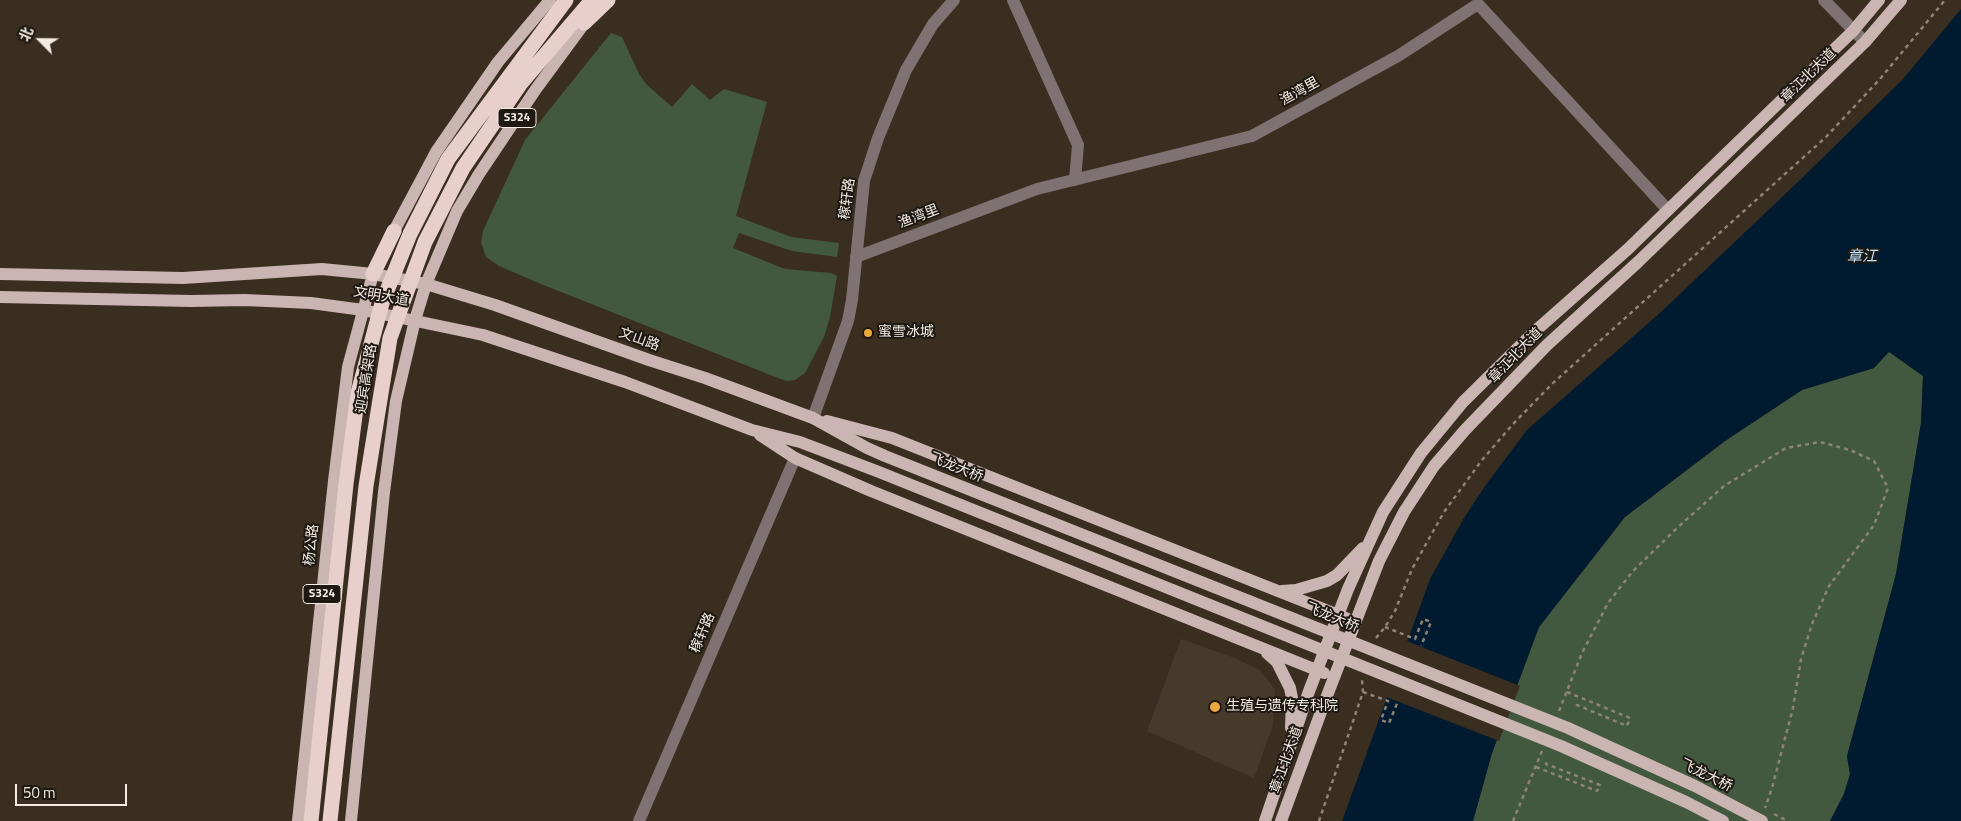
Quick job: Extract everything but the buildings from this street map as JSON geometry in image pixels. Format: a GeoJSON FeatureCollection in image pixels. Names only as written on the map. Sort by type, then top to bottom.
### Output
{"type":"FeatureCollection","features":[{"type":"Feature","properties":{"kind":"highway","name":"迎宾高架路"},"geometry":{"type":"LineString","coordinates":[[311,821],[357,402],[372,335],[382,303],[410,234],[448,159],[566,0]]}},
{"type":"Feature","properties":{"kind":"highway","name":"迎宾高架路"},"geometry":{"type":"LineString","coordinates":[[330,821],[366,486],[390,338],[424,242],[463,168],[521,83],[592,0]]}},
{"type":"Feature","properties":{"kind":"highway"},"geometry":{"type":"LineString","coordinates":[[521,83],[608,0]]}},
{"type":"Feature","properties":{"kind":"highway","name":"文明大道"},"geometry":{"type":"LineString","coordinates":[[374,274],[394,231]]}},
{"type":"Feature","properties":{"kind":"main road","name":"文明大道"},"geometry":{"type":"LineString","coordinates":[[394,231],[436,152],[498,62],[550,0]]}},
{"type":"Feature","properties":{"kind":"main road","name":"文明大道"},"geometry":{"type":"LineString","coordinates":[[0,297],[191,301],[245,300],[311,303],[415,320],[426,284],[457,211],[479,174],[536,89],[600,0]]}},
{"type":"Feature","properties":{"kind":"main road","name":"章江北大道"},"geometry":{"type":"LineString","coordinates":[[1264,821],[1317,670],[1368,543],[1382,512],[1421,453],[1463,402],[1533,333],[1628,249],[1853,31],[1879,0]]}},
{"type":"Feature","properties":{"kind":"main road","name":"章江北大道"},"geometry":{"type":"LineString","coordinates":[[1281,821],[1355,621],[1379,562],[1404,512],[1434,466],[1450,446],[1547,345],[1638,262],[1866,42],[1901,0]]}},
{"type":"Feature","properties":{"kind":"main road","name":"文明大道"},"geometry":{"type":"LineString","coordinates":[[0,274],[183,278],[322,269],[374,274]]}},
{"type":"Feature","properties":{"kind":"main road","name":"文山路"},"geometry":{"type":"LineString","coordinates":[[374,274],[426,284],[496,304],[649,360],[705,378],[813,418],[866,448],[885,456]]}},
{"type":"Feature","properties":{"kind":"main road","name":"杨公路"},"geometry":{"type":"LineString","coordinates":[[298,821],[335,471],[348,367],[362,310],[374,274]]}},
{"type":"Feature","properties":{"kind":"main road"},"geometry":{"type":"LineString","coordinates":[[415,320],[483,335],[625,382],[752,430],[800,442],[879,472],[1561,746],[1642,781],[1723,821]]}},
{"type":"Feature","properties":{"kind":"main road","name":"S324"},"geometry":{"type":"LineString","coordinates":[[351,821],[384,492],[396,401],[415,320]]}},
{"type":"Feature","properties":{"kind":"main road"},"geometry":{"type":"LineString","coordinates":[[813,418],[892,438],[1355,621]]}},
{"type":"Feature","properties":{"kind":"main road"},"geometry":{"type":"LineString","coordinates":[[752,430],[795,458],[871,491],[1334,677]]}},
{"type":"Feature","properties":{"kind":"main road","name":"飞龙大桥"},"geometry":{"type":"LineString","coordinates":[[885,456],[1568,728],[1762,817]]}},
{"type":"Feature","properties":{"kind":"main road"},"geometry":{"type":"LineString","coordinates":[[1278,591],[1296,590],[1327,581],[1337,574],[1368,543]]}},
{"type":"Feature","properties":{"kind":"main road"},"geometry":{"type":"LineString","coordinates":[[1262,648],[1277,662],[1290,688],[1293,714],[1290,746]]}},
{"type":"Feature","properties":{"kind":"street","name":"稼轩路"},"geometry":{"type":"LineString","coordinates":[[813,418],[848,321],[852,300],[864,180],[878,138],[906,70],[933,24],[954,0]]}},
{"type":"Feature","properties":{"kind":"street"},"geometry":{"type":"LineString","coordinates":[[1013,0],[1078,145],[1075,180]]}},
{"type":"Feature","properties":{"kind":"street"},"geometry":{"type":"LineString","coordinates":[[1824,0],[1866,42]]}},
{"type":"Feature","properties":{"kind":"street","name":"渔湾里"},"geometry":{"type":"LineString","coordinates":[[856,257],[1037,189],[1252,136],[1398,56],[1478,4],[1668,210]]}},
{"type":"Feature","properties":{"kind":"street","name":"稼轩路"},"geometry":{"type":"LineString","coordinates":[[639,821],[795,458]]}},
{"type":"Feature","properties":{"kind":"path"},"geometry":{"type":"LineString","coordinates":[[1374,640],[1386,627],[1423,547],[1444,512],[1482,460],[1513,424],[1552,384],[1826,137],[1880,80],[1945,0]]}},
{"type":"Feature","properties":{"kind":"path"},"geometry":{"type":"LineString","coordinates":[[1557,716],[1582,652],[1608,603],[1633,571],[1724,486],[1786,448],[1820,442],[1850,450],[1874,462],[1888,488],[1874,525],[1829,586],[1812,624],[1800,658],[1793,708],[1775,779],[1762,817]]}},
{"type":"Feature","properties":{"kind":"path"},"geometry":{"type":"LineString","coordinates":[[1386,627],[1415,639],[1423,619],[1431,622],[1421,646]]}},
{"type":"Feature","properties":{"kind":"path"},"geometry":{"type":"LineString","coordinates":[[1319,821],[1363,692],[1361,674]]}},
{"type":"Feature","properties":{"kind":"path"},"geometry":{"type":"LineString","coordinates":[[1354,676],[1363,680]]}},
{"type":"Feature","properties":{"kind":"path"},"geometry":{"type":"LineString","coordinates":[[1363,692],[1388,701],[1381,720],[1389,723],[1398,701]]}},
{"type":"Feature","properties":{"kind":"path"},"geometry":{"type":"LineString","coordinates":[[1567,692],[1630,718],[1627,726],[1577,705],[1575,708]]}},
{"type":"Feature","properties":{"kind":"path"},"geometry":{"type":"LineString","coordinates":[[1539,749],[1548,753]]}},
{"type":"Feature","properties":{"kind":"path"},"geometry":{"type":"LineString","coordinates":[[1513,821],[1543,749]]}},
{"type":"Feature","properties":{"kind":"path"},"geometry":{"type":"LineString","coordinates":[[1536,766],[1597,791],[1600,785],[1546,764],[1547,760]]}},
{"type":"Feature","properties":{"kind":"shaded area","name":"生殖与遗传专科院"},"geometry":{"type":"Polygon","coordinates":[[[1181,639],[1235,658],[1260,670],[1275,689],[1273,725],[1254,778],[1147,731],[1181,639]]]}},
{"type":"Feature","properties":{"kind":"green space"},"geometry":{"type":"Polygon","coordinates":[[[611,33],[622,37],[639,74],[646,84],[672,107],[692,84],[710,100],[724,89],[767,102],[736,216],[791,237],[839,243],[837,257],[792,251],[739,233],[733,248],[785,269],[831,273],[837,276],[830,317],[824,337],[805,373],[795,380],[787,381],[778,378],[541,284],[499,266],[486,257],[481,242],[483,231],[525,140],[611,33]]]}},
{"type":"Feature","properties":{"kind":"green space"},"geometry":{"type":"Polygon","coordinates":[[[1889,351],[1923,376],[1921,423],[1896,574],[1847,756],[1850,774],[1844,794],[1830,821],[1473,821],[1492,753],[1539,627],[1625,517],[1725,441],[1802,390],[1874,368],[1889,351]]]}},
{"type":"Feature","properties":{"kind":"water","name":"章江"},"geometry":{"type":"Polygon","coordinates":[[[1961,9],[1961,821],[1830,821],[1844,794],[1850,774],[1847,756],[1896,574],[1921,423],[1923,376],[1889,352],[1874,368],[1802,390],[1725,441],[1625,517],[1539,627],[1492,753],[1473,821],[1342,821],[1430,579],[1464,518],[1485,486],[1527,430],[1661,312],[1801,179],[1903,79],[1961,9]]]}},
{"type":"Feature","properties":{"kind":"pier"},"geometry":{"type":"Polygon","coordinates":[[[1404,640],[1520,686],[1499,741],[1384,696],[1404,640]]]}},
{"type":"Feature","properties":{"kind":"place","name":"蜜雪冰城"},"geometry":{"type":"Point","coordinates":[868,333]}},
{"type":"Feature","properties":{"kind":"place","name":"生殖与遗传专科院"},"geometry":{"type":"Point","coordinates":[1215,707]}}]}
